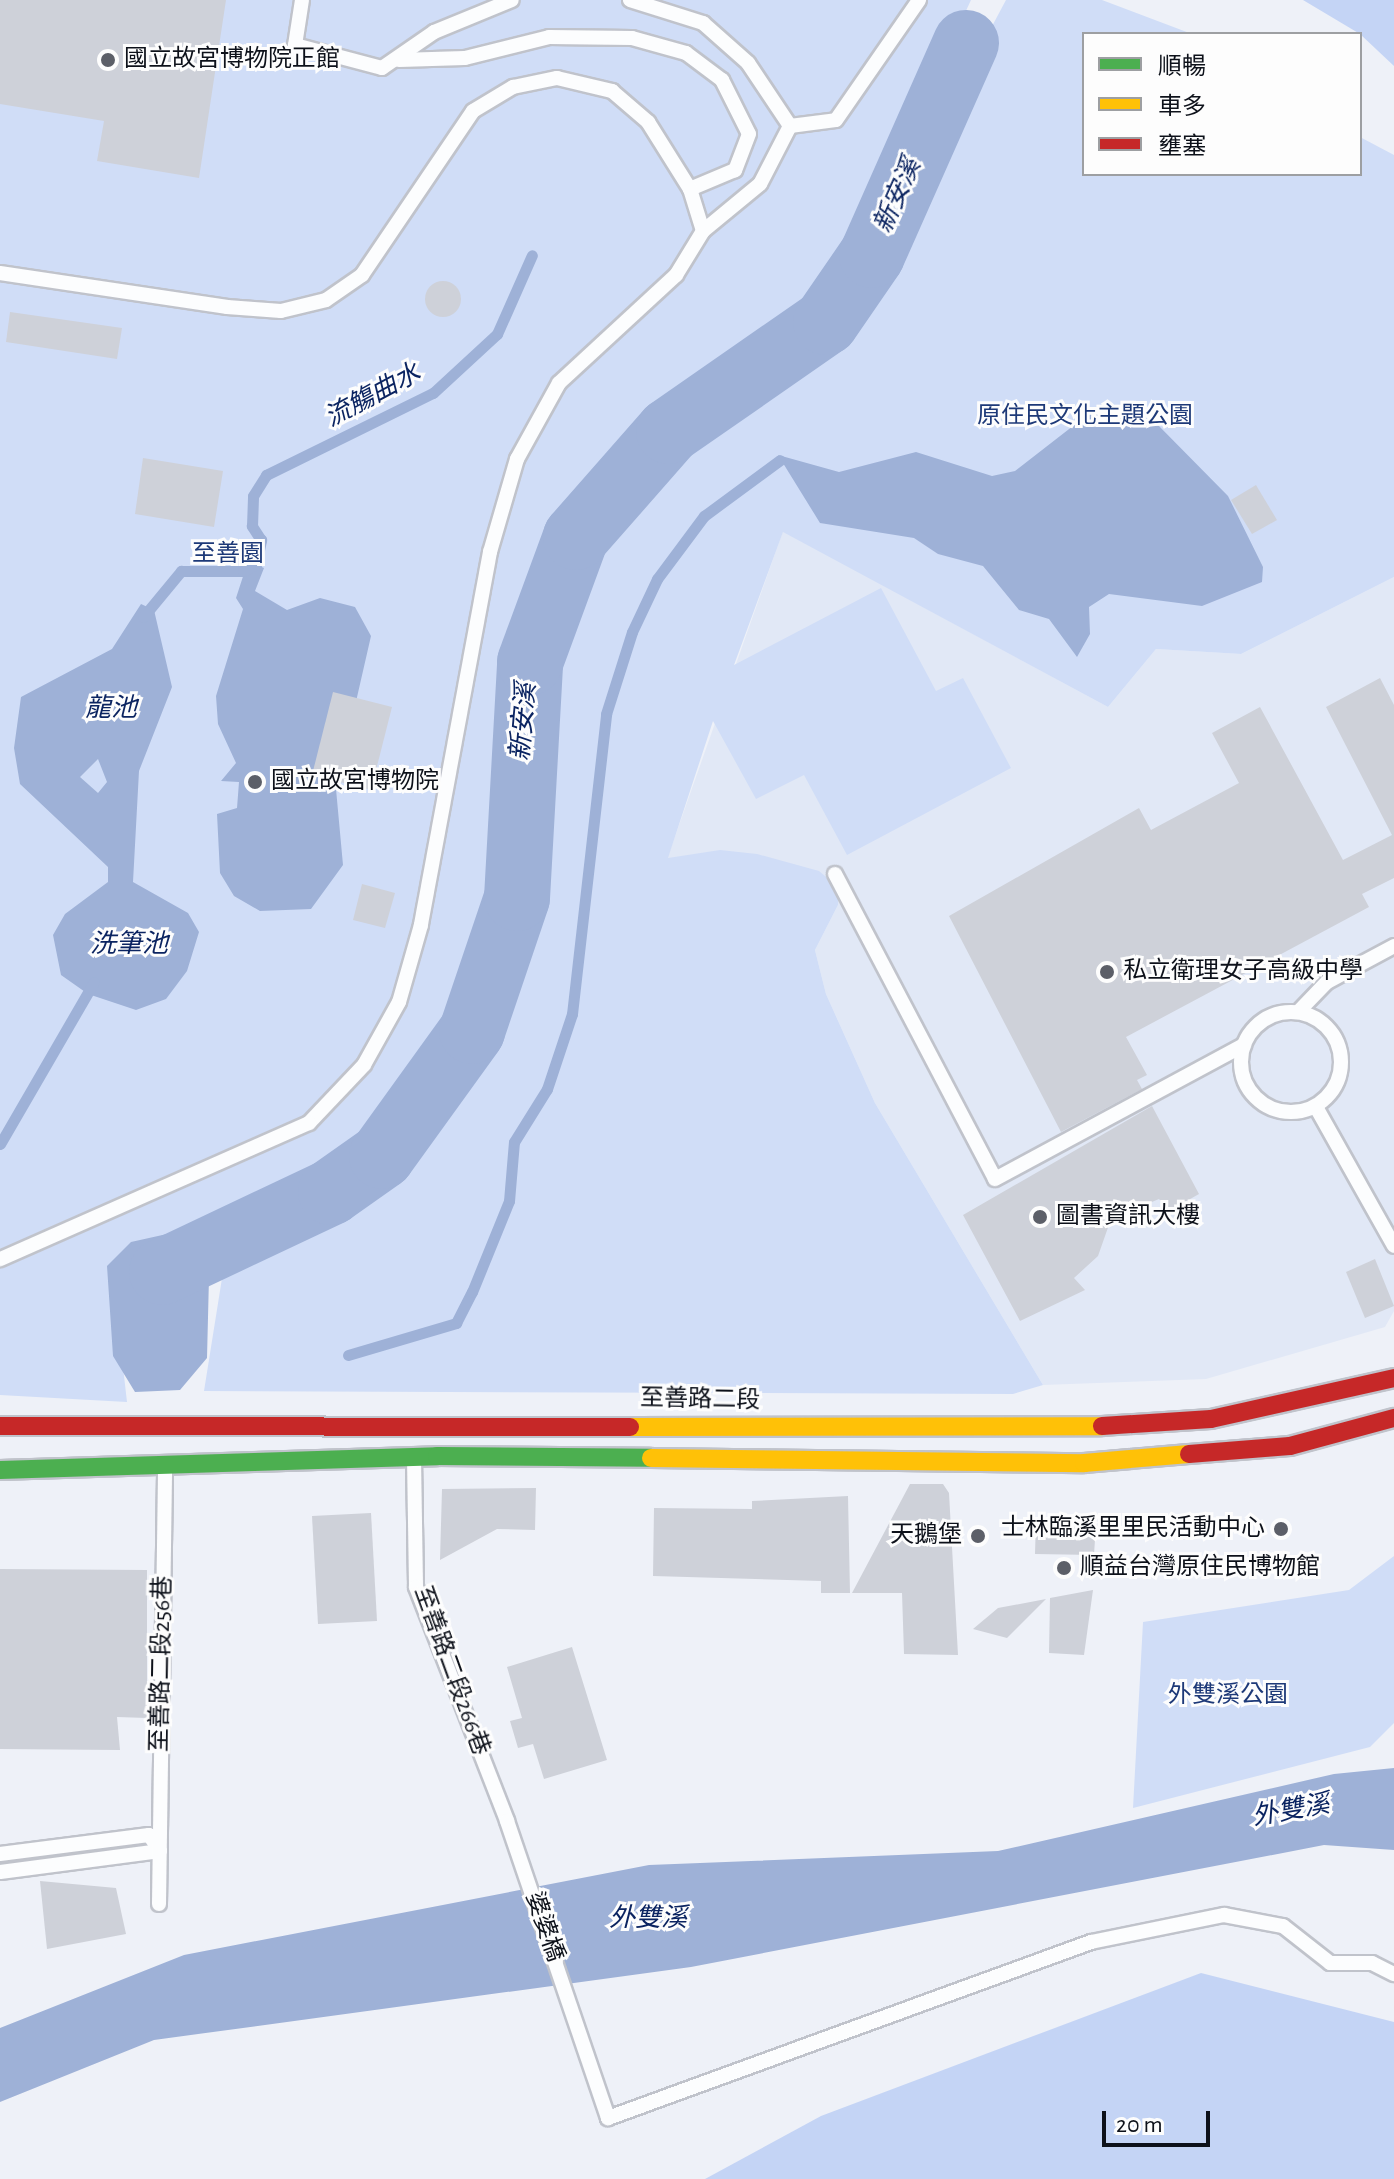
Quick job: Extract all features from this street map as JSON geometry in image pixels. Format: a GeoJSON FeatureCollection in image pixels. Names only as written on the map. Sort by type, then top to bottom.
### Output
{"type":"FeatureCollection","features":[{"type":"Feature","properties":{"kind":"street","name":"至善路二段"},"geometry":{"type":"LineString","coordinates":[[0,1426],[414,1422],[1098,1427],[1211,1419],[1394,1378]]}},
{"type":"Feature","properties":{"kind":"street"},"geometry":{"type":"LineString","coordinates":[[0,1470],[414,1456],[1084,1463],[1290,1446],[1394,1418]]}},
{"type":"Feature","properties":{"kind":"lane"},"geometry":{"type":"LineString","coordinates":[[302,0],[295,45],[360,66],[399,60],[465,58],[549,37],[632,38],[686,53],[722,80],[749,134],[735,170],[690,189]]}},
{"type":"Feature","properties":{"kind":"lane"},"geometry":{"type":"LineString","coordinates":[[399,60],[434,32],[512,0]]}},
{"type":"Feature","properties":{"kind":"lane"},"geometry":{"type":"LineString","coordinates":[[630,0],[703,23],[748,63],[790,126]]}},
{"type":"Feature","properties":{"kind":"lane"},"geometry":{"type":"LineString","coordinates":[[790,126],[836,120],[919,0]]}},
{"type":"Feature","properties":{"kind":"lane"},"geometry":{"type":"LineString","coordinates":[[0,273],[227,307],[281,311],[326,300],[362,275],[473,111],[513,87],[557,78],[612,91],[648,122],[690,189],[703,231]]}},
{"type":"Feature","properties":{"kind":"lane"},"geometry":{"type":"LineString","coordinates":[[0,1259],[309,1123],[364,1065],[399,1002],[421,925],[490,552],[517,459],[559,383],[676,275],[703,231],[760,184],[790,126]]}},
{"type":"Feature","properties":{"kind":"lane"},"geometry":{"type":"LineString","coordinates":[[835,874],[995,1179],[1244,1045],[1265,1019],[1299,1011],[1327,982],[1394,946]]}},
{"type":"Feature","properties":{"kind":"lane"},"geometry":{"type":"LineString","coordinates":[[1244,1045],[1243,1077],[1263,1103],[1295,1112],[1316,1107],[1335,1086],[1341,1055],[1326,1026],[1299,1011]]}},
{"type":"Feature","properties":{"kind":"lane"},"geometry":{"type":"LineString","coordinates":[[1316,1107],[1394,1246]]}},
{"type":"Feature","properties":{"kind":"lane","name":"至善路二段266巷"},"geometry":{"type":"LineString","coordinates":[[414,1422],[416,1587],[507,1821]]}},
{"type":"Feature","properties":{"kind":"lane","name":"至善路二段256巷"},"geometry":{"type":"LineString","coordinates":[[159,1904],[166,1425]]}},
{"type":"Feature","properties":{"kind":"lane","name":"婆婆橋"},"geometry":{"type":"LineString","coordinates":[[507,1821],[608,2118],[1091,1942],[1224,1915],[1283,1926],[1330,1963],[1372,1963],[1394,1974]]}},
{"type":"Feature","properties":{"kind":"lane"},"geometry":{"type":"LineString","coordinates":[[0,1854],[149,1835],[160,1851],[0,1872]]}},
{"type":"Feature","properties":{"kind":"shaded area"},"geometry":{"type":"Polygon","coordinates":[[[1303,0],[1394,0],[1394,66],[1362,36],[1362,32],[1357,32],[1303,0]]]}},
{"type":"Feature","properties":{"kind":"shaded area","name":"私立衛理女子高級中學"},"geometry":{"type":"Polygon","coordinates":[[[783,531],[1108,707],[1156,649],[1241,654],[1394,577],[1394,1311],[1385,1327],[1206,1379],[1043,1385],[875,1103],[826,994],[815,950],[838,905],[667,859],[783,531]]]}},
{"type":"Feature","properties":{"kind":"shaded area"},"geometry":{"type":"Polygon","coordinates":[[[1201,1973],[1394,2022],[1394,2179],[705,2179],[821,2116],[1201,1973]]]}},
{"type":"Feature","properties":{"kind":"green space","name":"國立故宮博物院"},"geometry":{"type":"Polygon","coordinates":[[[0,0],[971,0],[865,228],[813,304],[666,406],[572,507],[524,694],[496,870],[457,1026],[372,1140],[112,1271],[127,1402],[0,1395],[0,0]]]}},
{"type":"Feature","properties":{"kind":"green space","name":"原住民文化主題公園"},"geometry":{"type":"Polygon","coordinates":[[[1006,0],[1102,0],[1187,32],[1082,32],[1082,176],[1362,176],[1362,138],[1394,155],[1394,577],[1241,654],[1156,649],[1108,707],[783,532],[734,665],[881,588],[936,691],[963,678],[1011,768],[847,855],[804,775],[756,799],[713,721],[668,858],[720,850],[757,854],[819,871],[838,887],[838,905],[815,950],[826,994],[875,1103],[1043,1385],[1013,1394],[204,1391],[223,1272],[375,1181],[462,1098],[519,983],[553,675],[591,548],[645,474],[709,422],[828,345],[881,271],[959,88],[1006,0]]]}},
{"type":"Feature","properties":{"kind":"green space","name":"外雙溪公園"},"geometry":{"type":"Polygon","coordinates":[[[1394,1556],[1394,1723],[1370,1747],[1133,1808],[1143,1622],[1349,1590],[1394,1556]]]}},
{"type":"Feature","properties":{"kind":"water"},"geometry":{"type":"Polygon","coordinates":[[[1100,405],[1156,423],[1228,496],[1263,567],[1262,582],[1202,606],[1109,594],[1089,607],[1090,634],[1077,657],[1049,619],[1019,610],[983,566],[938,554],[914,538],[820,523],[778,455],[839,472],[916,452],[992,476],[1015,471],[1100,405]]]}},
{"type":"Feature","properties":{"kind":"water"},"geometry":{"type":"Polygon","coordinates":[[[248,561],[264,568],[255,591],[287,610],[320,598],[355,607],[371,636],[336,789],[343,865],[311,909],[260,911],[234,896],[220,873],[217,814],[237,808],[239,782],[221,781],[236,763],[218,724],[216,696],[243,609],[236,598],[248,561]]]}},
{"type":"Feature","properties":{"kind":"water","name":"龍池"},"geometry":{"type":"Polygon","coordinates":[[[141,604],[154,610],[172,687],[139,771],[133,882],[188,913],[199,932],[187,971],[166,999],[136,1010],[88,994],[61,975],[53,935],[65,914],[108,882],[108,867],[20,784],[14,748],[21,697],[112,649],[141,604]],[[98,759],[80,777],[98,793],[107,782],[98,759]]]}},
{"type":"Feature","properties":{"kind":"water"},"geometry":{"type":"Polygon","coordinates":[[[230,1220],[245,1241],[209,1277],[207,1358],[180,1390],[135,1392],[113,1356],[107,1266],[131,1242],[230,1220]]]}},
{"type":"Feature","properties":{"kind":"water","name":"外雙溪"},"geometry":{"type":"Polygon","coordinates":[[[1394,1768],[1394,1850],[1324,1845],[691,1967],[154,2040],[0,2102],[0,2028],[184,1955],[649,1865],[998,1851],[1334,1774],[1394,1768]]]}},
{"type":"Feature","properties":{"kind":"building","name":"國立故宮博物院正館"},"geometry":{"type":"Polygon","coordinates":[[[0,0],[226,0],[199,178],[97,161],[104,121],[0,104],[0,0]]]}},
{"type":"Feature","properties":{"kind":"building"},"geometry":{"type":"Polygon","coordinates":[[[443,281],[456,286],[461,299],[456,312],[443,317],[430,312],[425,299],[430,286],[443,281]]]}},
{"type":"Feature","properties":{"kind":"building"},"geometry":{"type":"Polygon","coordinates":[[[10,312],[122,328],[117,359],[6,342],[10,312]]]}},
{"type":"Feature","properties":{"kind":"building"},"geometry":{"type":"Polygon","coordinates":[[[143,458],[223,471],[214,527],[135,514],[143,458]]]}},
{"type":"Feature","properties":{"kind":"building"},"geometry":{"type":"Polygon","coordinates":[[[1256,485],[1277,520],[1252,534],[1231,500],[1256,485]]]}},
{"type":"Feature","properties":{"kind":"building"},"geometry":{"type":"Polygon","coordinates":[[[1380,678],[1394,705],[1394,878],[1362,894],[1369,907],[1126,1037],[1147,1075],[1137,1080],[1142,1089],[1061,1132],[949,916],[1139,808],[1151,830],[1239,783],[1212,733],[1260,707],[1343,860],[1392,835],[1326,707],[1380,678]]]}},
{"type":"Feature","properties":{"kind":"building"},"geometry":{"type":"Polygon","coordinates":[[[333,692],[392,707],[371,790],[312,775],[333,692]]]}},
{"type":"Feature","properties":{"kind":"building"},"geometry":{"type":"Polygon","coordinates":[[[362,884],[395,893],[385,928],[353,920],[362,884]]]}},
{"type":"Feature","properties":{"kind":"building","name":"圖書資訊大樓"},"geometry":{"type":"Polygon","coordinates":[[[1152,1106],[1199,1194],[1169,1211],[1159,1199],[1111,1219],[1098,1256],[1074,1278],[1085,1290],[1020,1321],[963,1215],[1152,1106]]]}},
{"type":"Feature","properties":{"kind":"building"},"geometry":{"type":"Polygon","coordinates":[[[1375,1259],[1394,1306],[1365,1318],[1346,1272],[1375,1259]]]}},
{"type":"Feature","properties":{"kind":"building"},"geometry":{"type":"Polygon","coordinates":[[[910,1484],[943,1484],[949,1493],[958,1655],[904,1654],[902,1593],[852,1593],[910,1484]]]}},
{"type":"Feature","properties":{"kind":"building"},"geometry":{"type":"Polygon","coordinates":[[[536,1488],[535,1530],[497,1529],[440,1560],[442,1489],[536,1488]]]}},
{"type":"Feature","properties":{"kind":"building"},"geometry":{"type":"Polygon","coordinates":[[[848,1496],[850,1593],[821,1593],[821,1581],[653,1576],[654,1508],[752,1509],[752,1501],[848,1496]]]}},
{"type":"Feature","properties":{"kind":"building"},"geometry":{"type":"Polygon","coordinates":[[[371,1513],[377,1621],[318,1624],[312,1516],[371,1513]]]}},
{"type":"Feature","properties":{"kind":"building"},"geometry":{"type":"Polygon","coordinates":[[[1036,1520],[1096,1522],[1094,1555],[1035,1554],[1036,1520]]]}},
{"type":"Feature","properties":{"kind":"building"},"geometry":{"type":"Polygon","coordinates":[[[0,1569],[147,1570],[147,1718],[117,1717],[120,1750],[0,1749],[0,1569]]]}},
{"type":"Feature","properties":{"kind":"building"},"geometry":{"type":"Polygon","coordinates":[[[1093,1590],[1084,1655],[1049,1653],[1050,1598],[1093,1590]]]}},
{"type":"Feature","properties":{"kind":"building"},"geometry":{"type":"Polygon","coordinates":[[[1046,1599],[1007,1638],[973,1629],[998,1608],[1046,1599]]]}},
{"type":"Feature","properties":{"kind":"building"},"geometry":{"type":"Polygon","coordinates":[[[572,1647],[607,1760],[544,1779],[533,1744],[518,1748],[510,1721],[522,1718],[507,1667],[572,1647]]]}},
{"type":"Feature","properties":{"kind":"building"},"geometry":{"type":"Polygon","coordinates":[[[40,1881],[116,1888],[126,1934],[47,1949],[40,1881]]]}},
{"type":"Feature","properties":{"kind":"waterway","name":"新安溪"},"geometry":{"type":"LineString","coordinates":[[162,1272],[331,1192],[382,1156],[472,1031],[517,898],[530,662],[576,537],[669,431],[826,322],[872,255],[966,43]]}},
{"type":"Feature","properties":{"kind":"waterway","name":"流觴曲水"},"geometry":{"type":"LineString","coordinates":[[143,617],[181,571],[243,571],[256,564],[261,540],[252,526],[253,496],[266,475],[433,393],[497,334],[532,255]]}},
{"type":"Feature","properties":{"kind":"waterway"},"geometry":{"type":"LineString","coordinates":[[348,1355],[456,1323],[472,1292],[509,1201],[514,1142],[547,1089],[572,1014],[606,714],[632,632],[657,579],[704,516],[780,460]]}},
{"type":"Feature","properties":{"kind":"waterway"},"geometry":{"type":"LineString","coordinates":[[0,1144],[94,982]]}},
{"type":"Feature","properties":{"kind":"traffic: fast"},"geometry":{"type":"LineString","coordinates":[[0,1470],[437,1456],[651,1458]]}},
{"type":"Feature","properties":{"kind":"traffic: slow"},"geometry":{"type":"LineString","coordinates":[[630,1427],[1102,1426]]}},
{"type":"Feature","properties":{"kind":"traffic: slow"},"geometry":{"type":"LineString","coordinates":[[651,1458],[1084,1463],[1189,1454]]}},
{"type":"Feature","properties":{"kind":"traffic: jam"},"geometry":{"type":"LineString","coordinates":[[1102,1426],[1211,1419],[1394,1378]]}},
{"type":"Feature","properties":{"kind":"traffic: jam"},"geometry":{"type":"LineString","coordinates":[[1189,1454],[1290,1446],[1394,1418]]}},
{"type":"Feature","properties":{"kind":"traffic: jam"},"geometry":{"type":"LineString","coordinates":[[0,1426],[630,1427]]}},
{"type":"Feature","properties":{"kind":"place","name":"國立故宮博物院正館"},"geometry":{"type":"Point","coordinates":[108,60]}},
{"type":"Feature","properties":{"kind":"place","name":"國立故宮博物院"},"geometry":{"type":"Point","coordinates":[255,782]}},
{"type":"Feature","properties":{"kind":"place","name":"私立衛理女子高級中學"},"geometry":{"type":"Point","coordinates":[1107,972]}},
{"type":"Feature","properties":{"kind":"place","name":"圖書資訊大樓"},"geometry":{"type":"Point","coordinates":[1040,1217]}},
{"type":"Feature","properties":{"kind":"place","name":"士林臨溪里里民活動中心"},"geometry":{"type":"Point","coordinates":[1281,1529]}},
{"type":"Feature","properties":{"kind":"place","name":"天鵝堡"},"geometry":{"type":"Point","coordinates":[978,1536]}},
{"type":"Feature","properties":{"kind":"place","name":"順益台灣原住民博物館"},"geometry":{"type":"Point","coordinates":[1064,1568]}},
{"type":"Feature","properties":{"kind":"park label","name":"至善園"},"geometry":{"type":"Point","coordinates":[228,555]}},
{"type":"Feature","properties":{"kind":"water label","name":"洗筆池"},"geometry":{"type":"Point","coordinates":[129,945]}}]}
